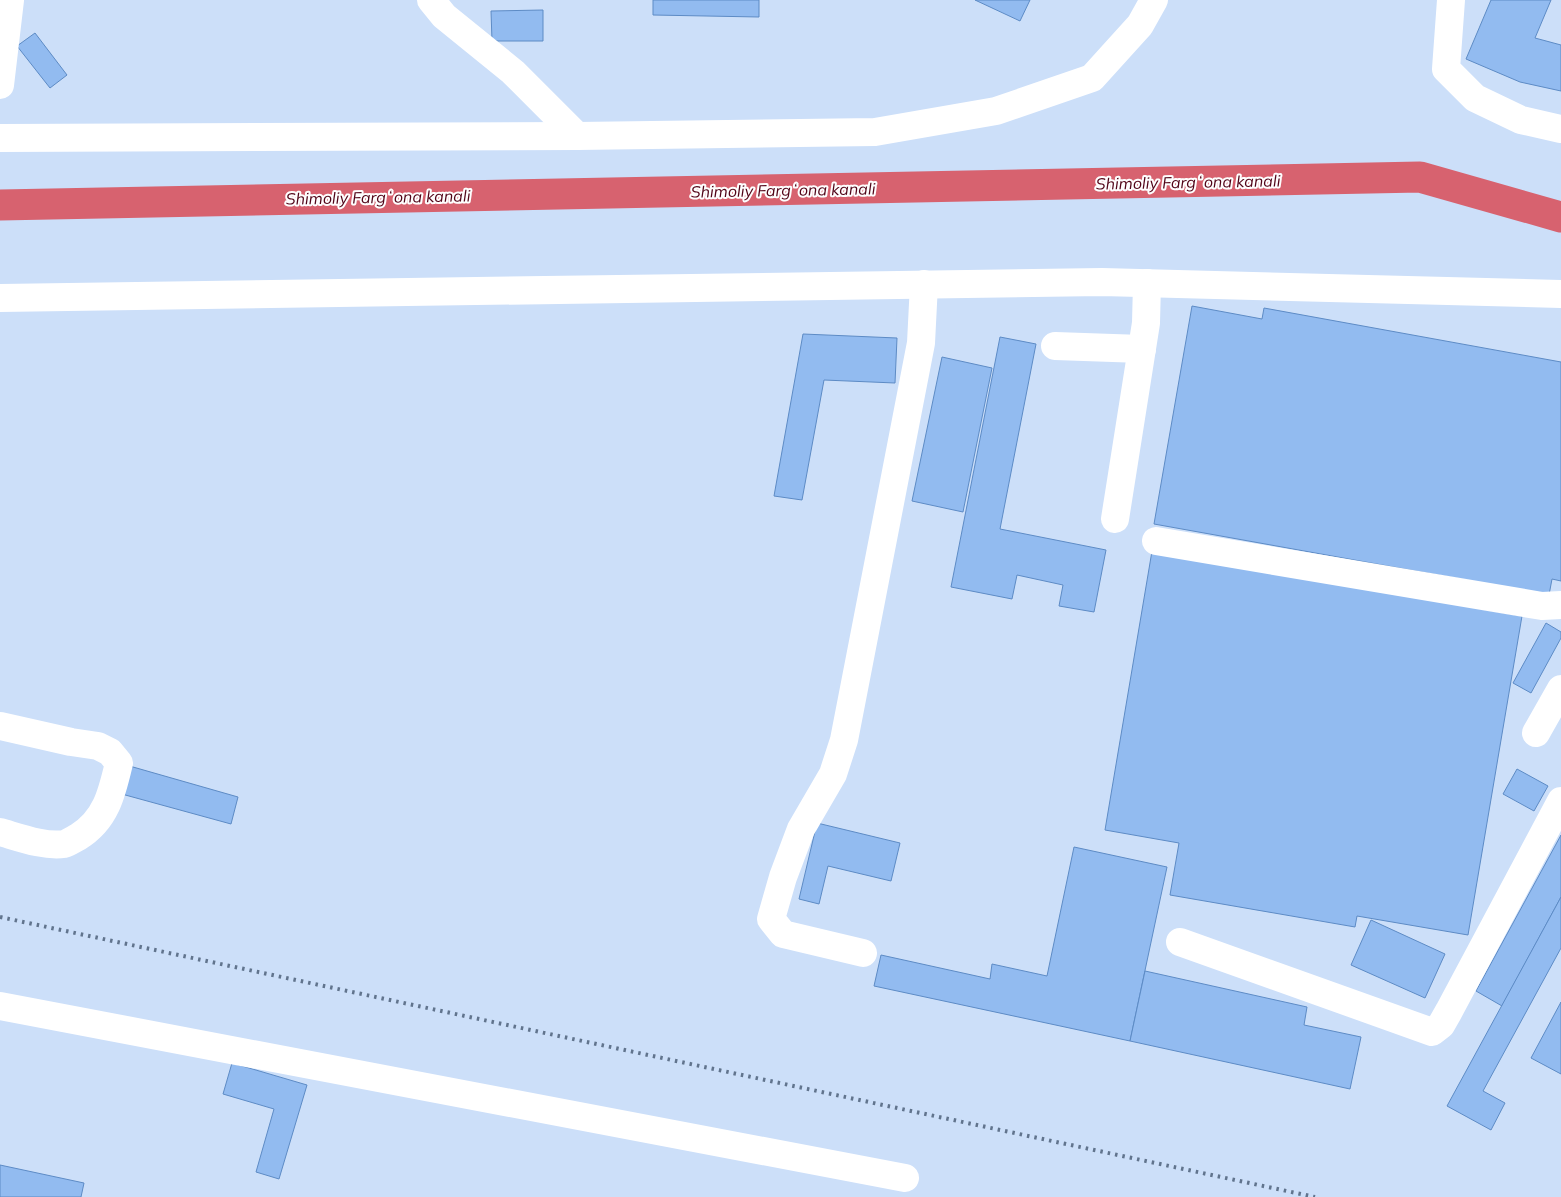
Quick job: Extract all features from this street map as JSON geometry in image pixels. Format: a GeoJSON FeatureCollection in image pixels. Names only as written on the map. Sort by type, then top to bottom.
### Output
{"type":"FeatureCollection","features":[{"type":"Feature","properties":{"kind":"street"},"geometry":{"type":"LineString","coordinates":[[0,85],[10,0]]}},
{"type":"Feature","properties":{"kind":"street"},"geometry":{"type":"LineString","coordinates":[[431,0],[444,16],[513,72],[577,136]]}},
{"type":"Feature","properties":{"kind":"street"},"geometry":{"type":"LineString","coordinates":[[0,138],[577,136],[874,132],[996,111],[1092,78],[1140,25],[1154,0]]}},
{"type":"Feature","properties":{"kind":"street"},"geometry":{"type":"LineString","coordinates":[[1451,0],[1446,69],[1474,98],[1521,120],[1561,129]]}},
{"type":"Feature","properties":{"kind":"street"},"geometry":{"type":"LineString","coordinates":[[0,298],[1102,282],[1561,294]]}},
{"type":"Feature","properties":{"kind":"street"},"geometry":{"type":"LineString","coordinates":[[1115,519],[1146,323],[1147,283]]}},
{"type":"Feature","properties":{"kind":"street"},"geometry":{"type":"LineString","coordinates":[[862,953],[783,934],[771,919],[783,877],[802,829],[833,774],[844,740],[921,343],[924,284]]}},
{"type":"Feature","properties":{"kind":"street"},"geometry":{"type":"LineString","coordinates":[[1055,346],[1142,349]]}},
{"type":"Feature","properties":{"kind":"street"},"geometry":{"type":"LineString","coordinates":[[1156,541],[1542,606],[1561,605]]}},
{"type":"Feature","properties":{"kind":"street"},"geometry":{"type":"LineString","coordinates":[[1536,733],[1561,689]]}},
{"type":"Feature","properties":{"kind":"street"},"geometry":{"type":"LineString","coordinates":[[0,726],[98,746],[110,752],[119,763],[110,800],[92,826],[80,836],[65,844],[41,842],[0,832]]}},
{"type":"Feature","properties":{"kind":"street"},"geometry":{"type":"LineString","coordinates":[[1180,942],[1432,1032],[1441,1025],[1449,1012],[1561,801]]}},
{"type":"Feature","properties":{"kind":"street"},"geometry":{"type":"LineString","coordinates":[[0,1006],[905,1178]]}},
{"type":"Feature","properties":{"kind":"building"},"geometry":{"type":"Polygon","coordinates":[[[653,0],[759,0],[759,17],[653,15],[653,0]]]}},
{"type":"Feature","properties":{"kind":"building"},"geometry":{"type":"Polygon","coordinates":[[[975,0],[1030,0],[1020,21],[975,0]]]}},
{"type":"Feature","properties":{"kind":"building"},"geometry":{"type":"Polygon","coordinates":[[[1491,0],[1551,0],[1535,38],[1561,45],[1561,91],[1520,82],[1466,59],[1491,0]]]}},
{"type":"Feature","properties":{"kind":"building"},"geometry":{"type":"Polygon","coordinates":[[[543,10],[543,41],[492,41],[491,11],[543,10]]]}},
{"type":"Feature","properties":{"kind":"building"},"geometry":{"type":"Polygon","coordinates":[[[35,33],[67,75],[50,88],[17,46],[35,33]]]}},
{"type":"Feature","properties":{"kind":"building"},"geometry":{"type":"Polygon","coordinates":[[[1192,306],[1262,319],[1264,308],[1561,362],[1561,581],[1552,579],[1549,595],[1154,524],[1192,306]]]}},
{"type":"Feature","properties":{"kind":"building"},"geometry":{"type":"Polygon","coordinates":[[[803,334],[897,338],[895,383],[824,380],[802,500],[774,496],[803,334]]]}},
{"type":"Feature","properties":{"kind":"building"},"geometry":{"type":"Polygon","coordinates":[[[1000,337],[1036,344],[1000,529],[1106,550],[1094,612],[1059,606],[1063,585],[1017,575],[1012,599],[951,587],[1000,337]]]}},
{"type":"Feature","properties":{"kind":"building"},"geometry":{"type":"Polygon","coordinates":[[[942,357],[992,368],[963,512],[912,501],[942,357]]]}},
{"type":"Feature","properties":{"kind":"building"},"geometry":{"type":"Polygon","coordinates":[[[1152,551],[1522,616],[1468,935],[1357,916],[1355,927],[1170,895],[1179,843],[1105,830],[1152,551]]]}},
{"type":"Feature","properties":{"kind":"building"},"geometry":{"type":"Polygon","coordinates":[[[1546,623],[1561,632],[1561,638],[1531,693],[1513,683],[1546,623]]]}},
{"type":"Feature","properties":{"kind":"building"},"geometry":{"type":"Polygon","coordinates":[[[126,765],[238,797],[231,824],[118,793],[126,765]]]}},
{"type":"Feature","properties":{"kind":"building"},"geometry":{"type":"Polygon","coordinates":[[[1517,769],[1548,786],[1534,811],[1503,794],[1517,769]]]}},
{"type":"Feature","properties":{"kind":"building"},"geometry":{"type":"Polygon","coordinates":[[[817,823],[900,843],[891,881],[828,866],[819,904],[799,899],[817,823]]]}},
{"type":"Feature","properties":{"kind":"building"},"geometry":{"type":"Polygon","coordinates":[[[1561,835],[1561,897],[1502,1006],[1476,991],[1561,835]]]}},
{"type":"Feature","properties":{"kind":"building"},"geometry":{"type":"Polygon","coordinates":[[[1074,847],[1167,867],[1130,1041],[874,986],[881,955],[990,979],[992,964],[1047,976],[1074,847]]]}},
{"type":"Feature","properties":{"kind":"building"},"geometry":{"type":"Polygon","coordinates":[[[1561,897],[1561,948],[1483,1091],[1505,1103],[1491,1130],[1447,1106],[1561,897]]]}},
{"type":"Feature","properties":{"kind":"building"},"geometry":{"type":"Polygon","coordinates":[[[1371,920],[1445,954],[1425,998],[1351,965],[1371,920]]]}},
{"type":"Feature","properties":{"kind":"building"},"geometry":{"type":"Polygon","coordinates":[[[1145,971],[1307,1007],[1304,1025],[1361,1037],[1350,1089],[1130,1041],[1145,971]]]}},
{"type":"Feature","properties":{"kind":"building"},"geometry":{"type":"Polygon","coordinates":[[[1561,1002],[1561,1074],[1531,1058],[1561,1002]]]}},
{"type":"Feature","properties":{"kind":"building"},"geometry":{"type":"Polygon","coordinates":[[[232,1063],[307,1085],[279,1179],[256,1172],[274,1109],[223,1094],[232,1063]]]}},
{"type":"Feature","properties":{"kind":"building"},"geometry":{"type":"Polygon","coordinates":[[[0,1165],[84,1183],[81,1197],[0,1197],[0,1165]]]}},
{"type":"Feature","properties":{"kind":"waterway","name":"Shimoliy Fargʻona kanali"},"geometry":{"type":"LineString","coordinates":[[0,205],[1420,177],[1561,217]]}},
{"type":"Feature","properties":{"kind":"railway"},"geometry":{"type":"LineString","coordinates":[[0,917],[1315,1197]]}}]}
